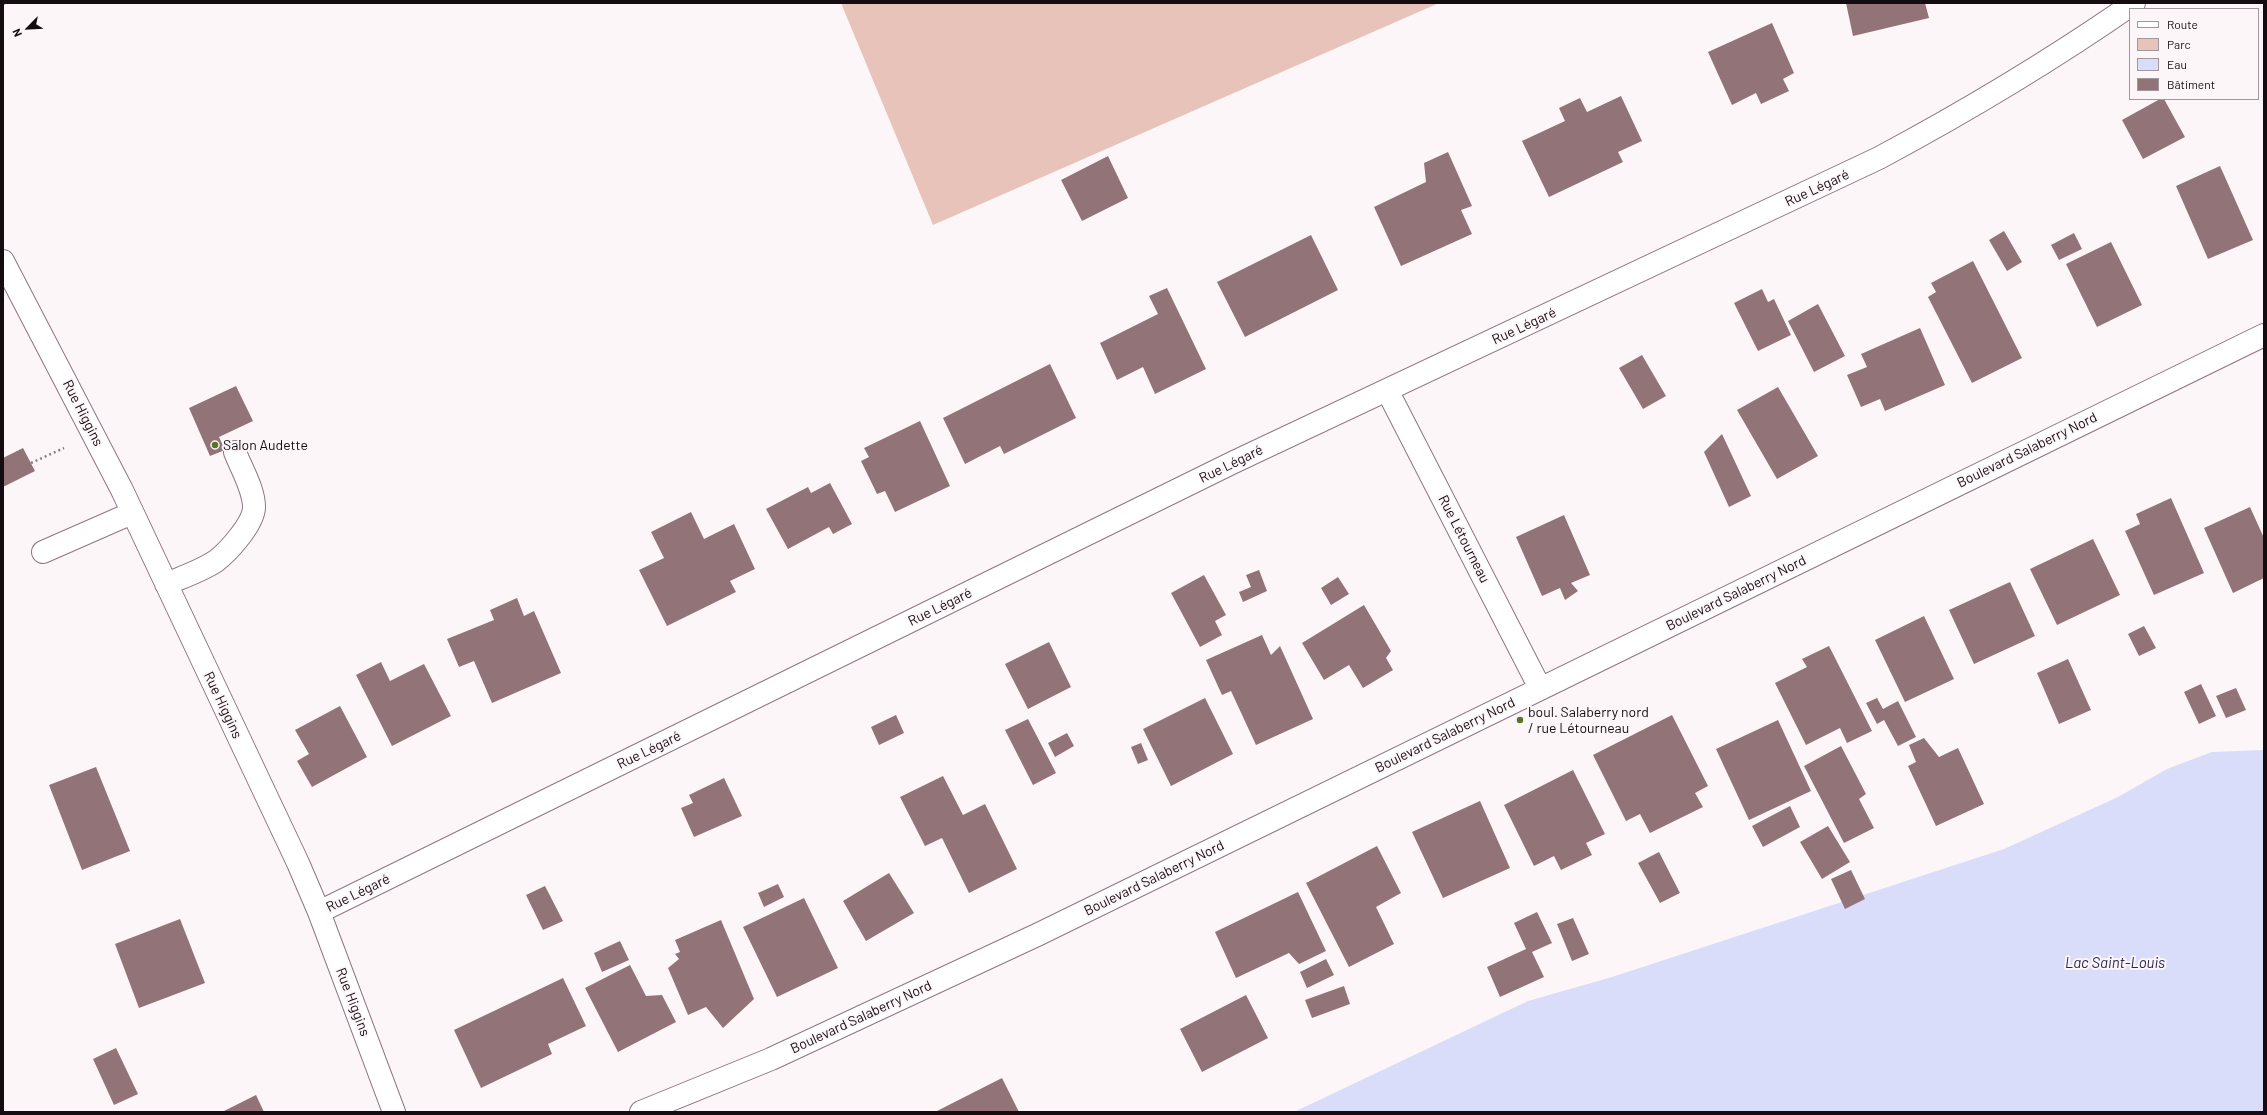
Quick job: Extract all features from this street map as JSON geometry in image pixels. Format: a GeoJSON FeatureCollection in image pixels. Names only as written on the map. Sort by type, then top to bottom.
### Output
{"type":"FeatureCollection","features":[{"type":"Feature","properties":{"kind":"street","name":"Rue Légaré"},"geometry":{"type":"LineString","coordinates":[[319,912],[1234,462],[1880,158],[1981,103],[2052,59],[2134,3]]}},
{"type":"Feature","properties":{"kind":"street","name":"Rue Higgins"},"geometry":{"type":"LineString","coordinates":[[3,261],[90,426],[166,584],[319,912],[394,1112]]}},
{"type":"Feature","properties":{"kind":"street","name":"Boulevard Salaberry Nord"},"geometry":{"type":"LineString","coordinates":[[641,1112],[771,1059],[1032,938],[1540,688],[2264,335]]}},
{"type":"Feature","properties":{"kind":"street","name":"Rue Létourneau"},"geometry":{"type":"LineString","coordinates":[[1387,390],[1540,688]]}},
{"type":"Feature","properties":{"kind":"street"},"geometry":{"type":"LineString","coordinates":[[166,584],[197,571],[217,560],[243,532],[252,519],[254,506],[251,493],[235,452]]}},
{"type":"Feature","properties":{"kind":"street"},"geometry":{"type":"LineString","coordinates":[[43,552],[132,513]]}},
{"type":"Feature","properties":{"kind":"path"},"geometry":{"type":"LineString","coordinates":[[31,463],[47,456]]}},
{"type":"Feature","properties":{"kind":"green space"},"geometry":{"type":"Polygon","coordinates":[[[841,3],[1439,3],[933,225],[841,3]]]}},
{"type":"Feature","properties":{"kind":"water","name":"Lac Saint-Louis"},"geometry":{"type":"Polygon","coordinates":[[[2264,750],[2264,1112],[1294,1112],[1528,1001],[1612,977],[2004,849],[2118,797],[2167,769],[2212,752],[2264,750]]]}},
{"type":"Feature","properties":{"kind":"building"},"geometry":{"type":"Polygon","coordinates":[[[1846,3],[1925,3],[1929,18],[1853,36],[1846,3]]]}},
{"type":"Feature","properties":{"kind":"building"},"geometry":{"type":"Polygon","coordinates":[[[1772,23],[1794,73],[1783,79],[1789,91],[1761,104],[1756,93],[1732,105],[1708,52],[1772,23]]]}},
{"type":"Feature","properties":{"kind":"building"},"geometry":{"type":"Polygon","coordinates":[[[1621,96],[1642,141],[1618,152],[1623,162],[1549,197],[1522,141],[1565,121],[1559,108],[1580,98],[1587,112],[1621,96]]]}},
{"type":"Feature","properties":{"kind":"building"},"geometry":{"type":"Polygon","coordinates":[[[2158,100],[2165,100],[2185,137],[2143,159],[2122,120],[2158,100]]]}},
{"type":"Feature","properties":{"kind":"building"},"geometry":{"type":"Polygon","coordinates":[[[1448,152],[1472,206],[1461,210],[1472,234],[1401,266],[1374,207],[1426,182],[1424,163],[1448,152]]]}},
{"type":"Feature","properties":{"kind":"building"},"geometry":{"type":"Polygon","coordinates":[[[1108,156],[1128,198],[1082,221],[1061,180],[1108,156]]]}},
{"type":"Feature","properties":{"kind":"building"},"geometry":{"type":"Polygon","coordinates":[[[2220,166],[2253,240],[2208,259],[2176,186],[2220,166]]]}},
{"type":"Feature","properties":{"kind":"building"},"geometry":{"type":"Polygon","coordinates":[[[2004,231],[2022,262],[2007,271],[1989,240],[2004,231]]]}},
{"type":"Feature","properties":{"kind":"building"},"geometry":{"type":"Polygon","coordinates":[[[2074,233],[2082,249],[2059,260],[2051,245],[2074,233]]]}},
{"type":"Feature","properties":{"kind":"building"},"geometry":{"type":"Polygon","coordinates":[[[1311,235],[1338,290],[1245,337],[1217,282],[1311,235]]]}},
{"type":"Feature","properties":{"kind":"building"},"geometry":{"type":"Polygon","coordinates":[[[2111,242],[2142,305],[2097,327],[2066,264],[2111,242]]]}},
{"type":"Feature","properties":{"kind":"building"},"geometry":{"type":"Polygon","coordinates":[[[1973,261],[2022,358],[1972,383],[1928,297],[1936,292],[1931,283],[1973,261]]]}},
{"type":"Feature","properties":{"kind":"building"},"geometry":{"type":"Polygon","coordinates":[[[1167,288],[1206,369],[1155,394],[1143,367],[1117,380],[1100,343],[1158,314],[1149,296],[1167,288]]]}},
{"type":"Feature","properties":{"kind":"building"},"geometry":{"type":"Polygon","coordinates":[[[1762,289],[1768,302],[1774,299],[1791,335],[1758,351],[1734,303],[1762,289]]]}},
{"type":"Feature","properties":{"kind":"building"},"geometry":{"type":"Polygon","coordinates":[[[1818,304],[1845,356],[1814,372],[1788,321],[1818,304]]]}},
{"type":"Feature","properties":{"kind":"building"},"geometry":{"type":"Polygon","coordinates":[[[1920,328],[1945,385],[1885,411],[1880,399],[1861,407],[1847,375],[1867,367],[1861,354],[1920,328]]]}},
{"type":"Feature","properties":{"kind":"building"},"geometry":{"type":"Polygon","coordinates":[[[1642,355],[1666,396],[1643,409],[1619,368],[1642,355]]]}},
{"type":"Feature","properties":{"kind":"building"},"geometry":{"type":"Polygon","coordinates":[[[1050,364],[1076,418],[1004,454],[1000,446],[965,464],[943,418],[1050,364]]]}},
{"type":"Feature","properties":{"kind":"building"},"geometry":{"type":"Polygon","coordinates":[[[236,386],[253,421],[219,437],[225,450],[210,456],[189,408],[236,386]]]}},
{"type":"Feature","properties":{"kind":"building"},"geometry":{"type":"Polygon","coordinates":[[[1778,387],[1818,456],[1777,479],[1737,410],[1778,387]]]}},
{"type":"Feature","properties":{"kind":"building"},"geometry":{"type":"Polygon","coordinates":[[[920,421],[950,486],[895,512],[885,491],[877,494],[861,461],[869,457],[864,448],[920,421]]]}},
{"type":"Feature","properties":{"kind":"building"},"geometry":{"type":"Polygon","coordinates":[[[1722,434],[1751,496],[1729,507],[1704,452],[1722,434]]]}},
{"type":"Feature","properties":{"kind":"building"},"geometry":{"type":"Polygon","coordinates":[[[23,448],[35,471],[3,487],[3,458],[23,448]]]}},
{"type":"Feature","properties":{"kind":"building"},"geometry":{"type":"Polygon","coordinates":[[[830,483],[852,524],[833,534],[829,527],[788,549],[766,509],[808,487],[811,493],[830,483]]]}},
{"type":"Feature","properties":{"kind":"building"},"geometry":{"type":"Polygon","coordinates":[[[2171,498],[2204,573],[2154,595],[2125,531],[2140,524],[2136,514],[2171,498]]]}},
{"type":"Feature","properties":{"kind":"building"},"geometry":{"type":"Polygon","coordinates":[[[2250,507],[2264,538],[2264,578],[2233,593],[2204,528],[2250,507]]]}},
{"type":"Feature","properties":{"kind":"building"},"geometry":{"type":"Polygon","coordinates":[[[691,512],[704,539],[734,524],[755,569],[730,581],[736,592],[667,626],[639,570],[664,558],[651,532],[691,512]]]}},
{"type":"Feature","properties":{"kind":"building"},"geometry":{"type":"Polygon","coordinates":[[[1564,515],[1590,575],[1571,583],[1578,591],[1565,600],[1560,588],[1542,596],[1516,537],[1564,515]]]}},
{"type":"Feature","properties":{"kind":"building"},"geometry":{"type":"Polygon","coordinates":[[[2093,539],[2120,595],[2057,625],[2030,569],[2093,539]]]}},
{"type":"Feature","properties":{"kind":"building"},"geometry":{"type":"Polygon","coordinates":[[[1259,570],[1267,591],[1243,602],[1239,592],[1251,587],[1246,575],[1259,570]]]}},
{"type":"Feature","properties":{"kind":"building"},"geometry":{"type":"Polygon","coordinates":[[[1204,575],[1226,615],[1215,621],[1222,635],[1200,647],[1171,593],[1204,575]]]}},
{"type":"Feature","properties":{"kind":"building"},"geometry":{"type":"Polygon","coordinates":[[[1338,577],[1349,594],[1331,605],[1321,588],[1338,577]]]}},
{"type":"Feature","properties":{"kind":"building"},"geometry":{"type":"Polygon","coordinates":[[[2010,582],[2035,636],[1974,664],[1949,610],[2010,582]]]}},
{"type":"Feature","properties":{"kind":"building"},"geometry":{"type":"Polygon","coordinates":[[[517,598],[524,616],[534,611],[561,673],[492,703],[474,661],[459,667],[447,639],[494,620],[490,610],[517,598]]]}},
{"type":"Feature","properties":{"kind":"building"},"geometry":{"type":"Polygon","coordinates":[[[1364,605],[1391,651],[1386,658],[1393,670],[1363,688],[1349,665],[1324,680],[1302,643],[1364,605]]]}},
{"type":"Feature","properties":{"kind":"building"},"geometry":{"type":"Polygon","coordinates":[[[1924,616],[1954,679],[1905,702],[1875,640],[1924,616]]]}},
{"type":"Feature","properties":{"kind":"building"},"geometry":{"type":"Polygon","coordinates":[[[2144,626],[2156,648],[2139,656],[2128,634],[2144,626]]]}},
{"type":"Feature","properties":{"kind":"building"},"geometry":{"type":"Polygon","coordinates":[[[1262,635],[1271,655],[1280,646],[1313,719],[1256,745],[1231,691],[1222,695],[1206,660],[1262,635]]]}},
{"type":"Feature","properties":{"kind":"building"},"geometry":{"type":"Polygon","coordinates":[[[1049,642],[1071,687],[1028,709],[1005,664],[1049,642]]]}},
{"type":"Feature","properties":{"kind":"building"},"geometry":{"type":"Polygon","coordinates":[[[1829,646],[1872,731],[1847,743],[1840,728],[1806,745],[1775,683],[1807,667],[1802,659],[1829,646]]]}},
{"type":"Feature","properties":{"kind":"building"},"geometry":{"type":"Polygon","coordinates":[[[2068,659],[2091,710],[2059,724],[2037,673],[2068,659]]]}},
{"type":"Feature","properties":{"kind":"building"},"geometry":{"type":"Polygon","coordinates":[[[381,662],[390,681],[424,664],[451,716],[392,746],[356,675],[381,662]]]}},
{"type":"Feature","properties":{"kind":"building"},"geometry":{"type":"Polygon","coordinates":[[[2201,684],[2216,716],[2199,724],[2184,692],[2201,684]]]}},
{"type":"Feature","properties":{"kind":"building"},"geometry":{"type":"Polygon","coordinates":[[[2236,688],[2246,710],[2226,718],[2216,696],[2236,688]]]}},
{"type":"Feature","properties":{"kind":"building"},"geometry":{"type":"Polygon","coordinates":[[[1205,698],[1233,754],[1171,786],[1143,729],[1205,698]]]}},
{"type":"Feature","properties":{"kind":"building"},"geometry":{"type":"Polygon","coordinates":[[[1877,698],[1883,709],[1898,701],[1916,737],[1898,746],[1884,720],[1877,724],[1866,703],[1877,698]]]}},
{"type":"Feature","properties":{"kind":"building"},"geometry":{"type":"Polygon","coordinates":[[[340,706],[367,757],[312,787],[297,761],[309,754],[295,730],[340,706]]]}},
{"type":"Feature","properties":{"kind":"building"},"geometry":{"type":"Polygon","coordinates":[[[896,715],[904,733],[879,745],[871,727],[896,715]]]}},
{"type":"Feature","properties":{"kind":"building"},"geometry":{"type":"Polygon","coordinates":[[[1672,715],[1708,786],[1695,793],[1703,807],[1650,833],[1640,814],[1626,821],[1593,755],[1672,715]]]}},
{"type":"Feature","properties":{"kind":"building"},"geometry":{"type":"Polygon","coordinates":[[[1028,719],[1056,773],[1033,785],[1005,730],[1028,719]]]}},
{"type":"Feature","properties":{"kind":"building"},"geometry":{"type":"Polygon","coordinates":[[[1778,720],[1811,791],[1749,820],[1716,749],[1778,720]]]}},
{"type":"Feature","properties":{"kind":"building"},"geometry":{"type":"Polygon","coordinates":[[[1067,733],[1074,746],[1055,757],[1048,743],[1067,733]]]}},
{"type":"Feature","properties":{"kind":"building"},"geometry":{"type":"Polygon","coordinates":[[[1924,738],[1939,757],[1958,748],[1984,804],[1936,826],[1908,766],[1916,762],[1909,745],[1924,738]]]}},
{"type":"Feature","properties":{"kind":"building"},"geometry":{"type":"Polygon","coordinates":[[[1141,743],[1148,760],[1138,764],[1131,747],[1141,743]]]}},
{"type":"Feature","properties":{"kind":"building"},"geometry":{"type":"Polygon","coordinates":[[[1841,746],[1866,794],[1859,799],[1874,828],[1844,843],[1804,766],[1841,746]]]}},
{"type":"Feature","properties":{"kind":"building"},"geometry":{"type":"Polygon","coordinates":[[[96,767],[130,851],[82,870],[49,785],[96,767]]]}},
{"type":"Feature","properties":{"kind":"building"},"geometry":{"type":"Polygon","coordinates":[[[1573,770],[1605,834],[1586,843],[1592,855],[1561,870],[1554,856],[1534,866],[1504,805],[1573,770]]]}},
{"type":"Feature","properties":{"kind":"building"},"geometry":{"type":"Polygon","coordinates":[[[943,776],[963,815],[985,804],[1017,869],[969,893],[942,838],[925,846],[900,797],[943,776]]]}},
{"type":"Feature","properties":{"kind":"building"},"geometry":{"type":"Polygon","coordinates":[[[724,778],[742,816],[694,837],[681,808],[693,803],[689,795],[724,778]]]}},
{"type":"Feature","properties":{"kind":"building"},"geometry":{"type":"Polygon","coordinates":[[[1480,801],[1510,868],[1443,898],[1412,832],[1480,801]]]}},
{"type":"Feature","properties":{"kind":"building"},"geometry":{"type":"Polygon","coordinates":[[[1790,806],[1800,827],[1763,847],[1752,826],[1790,806]]]}},
{"type":"Feature","properties":{"kind":"building"},"geometry":{"type":"Polygon","coordinates":[[[1828,826],[1850,862],[1822,879],[1800,842],[1828,826]]]}},
{"type":"Feature","properties":{"kind":"building"},"geometry":{"type":"Polygon","coordinates":[[[1377,846],[1401,893],[1376,907],[1394,944],[1349,967],[1306,883],[1377,846]]]}},
{"type":"Feature","properties":{"kind":"building"},"geometry":{"type":"Polygon","coordinates":[[[1659,852],[1680,893],[1660,903],[1638,863],[1659,852]]]}},
{"type":"Feature","properties":{"kind":"building"},"geometry":{"type":"Polygon","coordinates":[[[1851,870],[1865,899],[1845,909],[1831,879],[1851,870]]]}},
{"type":"Feature","properties":{"kind":"building"},"geometry":{"type":"Polygon","coordinates":[[[889,873],[914,913],[866,941],[843,901],[889,873]]]}},
{"type":"Feature","properties":{"kind":"building"},"geometry":{"type":"Polygon","coordinates":[[[778,884],[784,897],[764,907],[758,893],[778,884]]]}},
{"type":"Feature","properties":{"kind":"building"},"geometry":{"type":"Polygon","coordinates":[[[545,886],[563,921],[543,930],[526,895],[545,886]]]}},
{"type":"Feature","properties":{"kind":"building"},"geometry":{"type":"Polygon","coordinates":[[[1298,892],[1326,951],[1299,964],[1289,953],[1236,978],[1215,932],[1298,892]]]}},
{"type":"Feature","properties":{"kind":"building"},"geometry":{"type":"Polygon","coordinates":[[[804,898],[838,968],[777,997],[743,927],[804,898]]]}},
{"type":"Feature","properties":{"kind":"building"},"geometry":{"type":"Polygon","coordinates":[[[1537,912],[1552,943],[1532,952],[1544,977],[1500,997],[1487,967],[1526,949],[1514,923],[1537,912]]]}},
{"type":"Feature","properties":{"kind":"building"},"geometry":{"type":"Polygon","coordinates":[[[1573,918],[1589,954],[1572,961],[1557,924],[1573,918]]]}},
{"type":"Feature","properties":{"kind":"building"},"geometry":{"type":"Polygon","coordinates":[[[180,919],[205,983],[139,1008],[115,944],[180,919]]]}},
{"type":"Feature","properties":{"kind":"building"},"geometry":{"type":"Polygon","coordinates":[[[721,920],[754,999],[723,1028],[706,1007],[688,1015],[668,968],[679,959],[675,954],[680,952],[675,940],[721,920]]]}},
{"type":"Feature","properties":{"kind":"building"},"geometry":{"type":"Polygon","coordinates":[[[620,941],[629,960],[602,972],[594,953],[620,941]]]}},
{"type":"Feature","properties":{"kind":"building"},"geometry":{"type":"Polygon","coordinates":[[[1326,959],[1334,975],[1307,988],[1300,972],[1326,959]]]}},
{"type":"Feature","properties":{"kind":"building"},"geometry":{"type":"Polygon","coordinates":[[[630,965],[646,996],[662,995],[676,1022],[618,1052],[585,988],[630,965]]]}},
{"type":"Feature","properties":{"kind":"building"},"geometry":{"type":"Polygon","coordinates":[[[563,978],[586,1026],[548,1044],[552,1054],[481,1088],[454,1030],[563,978]]]}},
{"type":"Feature","properties":{"kind":"building"},"geometry":{"type":"Polygon","coordinates":[[[1344,986],[1350,1004],[1312,1018],[1305,1000],[1344,986]]]}},
{"type":"Feature","properties":{"kind":"building"},"geometry":{"type":"Polygon","coordinates":[[[1246,995],[1268,1038],[1202,1072],[1180,1029],[1246,995]]]}},
{"type":"Feature","properties":{"kind":"building"},"geometry":{"type":"Polygon","coordinates":[[[116,1048],[138,1094],[114,1105],[93,1059],[116,1048]]]}},
{"type":"Feature","properties":{"kind":"building"},"geometry":{"type":"Polygon","coordinates":[[[1002,1078],[1019,1112],[935,1112],[1002,1078]]]}},
{"type":"Feature","properties":{"kind":"building"},"geometry":{"type":"Polygon","coordinates":[[[256,1095],[264,1112],[222,1112],[256,1095]]]}},
{"type":"Feature","properties":{"kind":"place","name":"Salon Audette"},"geometry":{"type":"Point","coordinates":[215,445]}},
{"type":"Feature","properties":{"kind":"place","name":"boul. Salaberry nord / rue Létourneau"},"geometry":{"type":"Point","coordinates":[1520,720]}}]}
